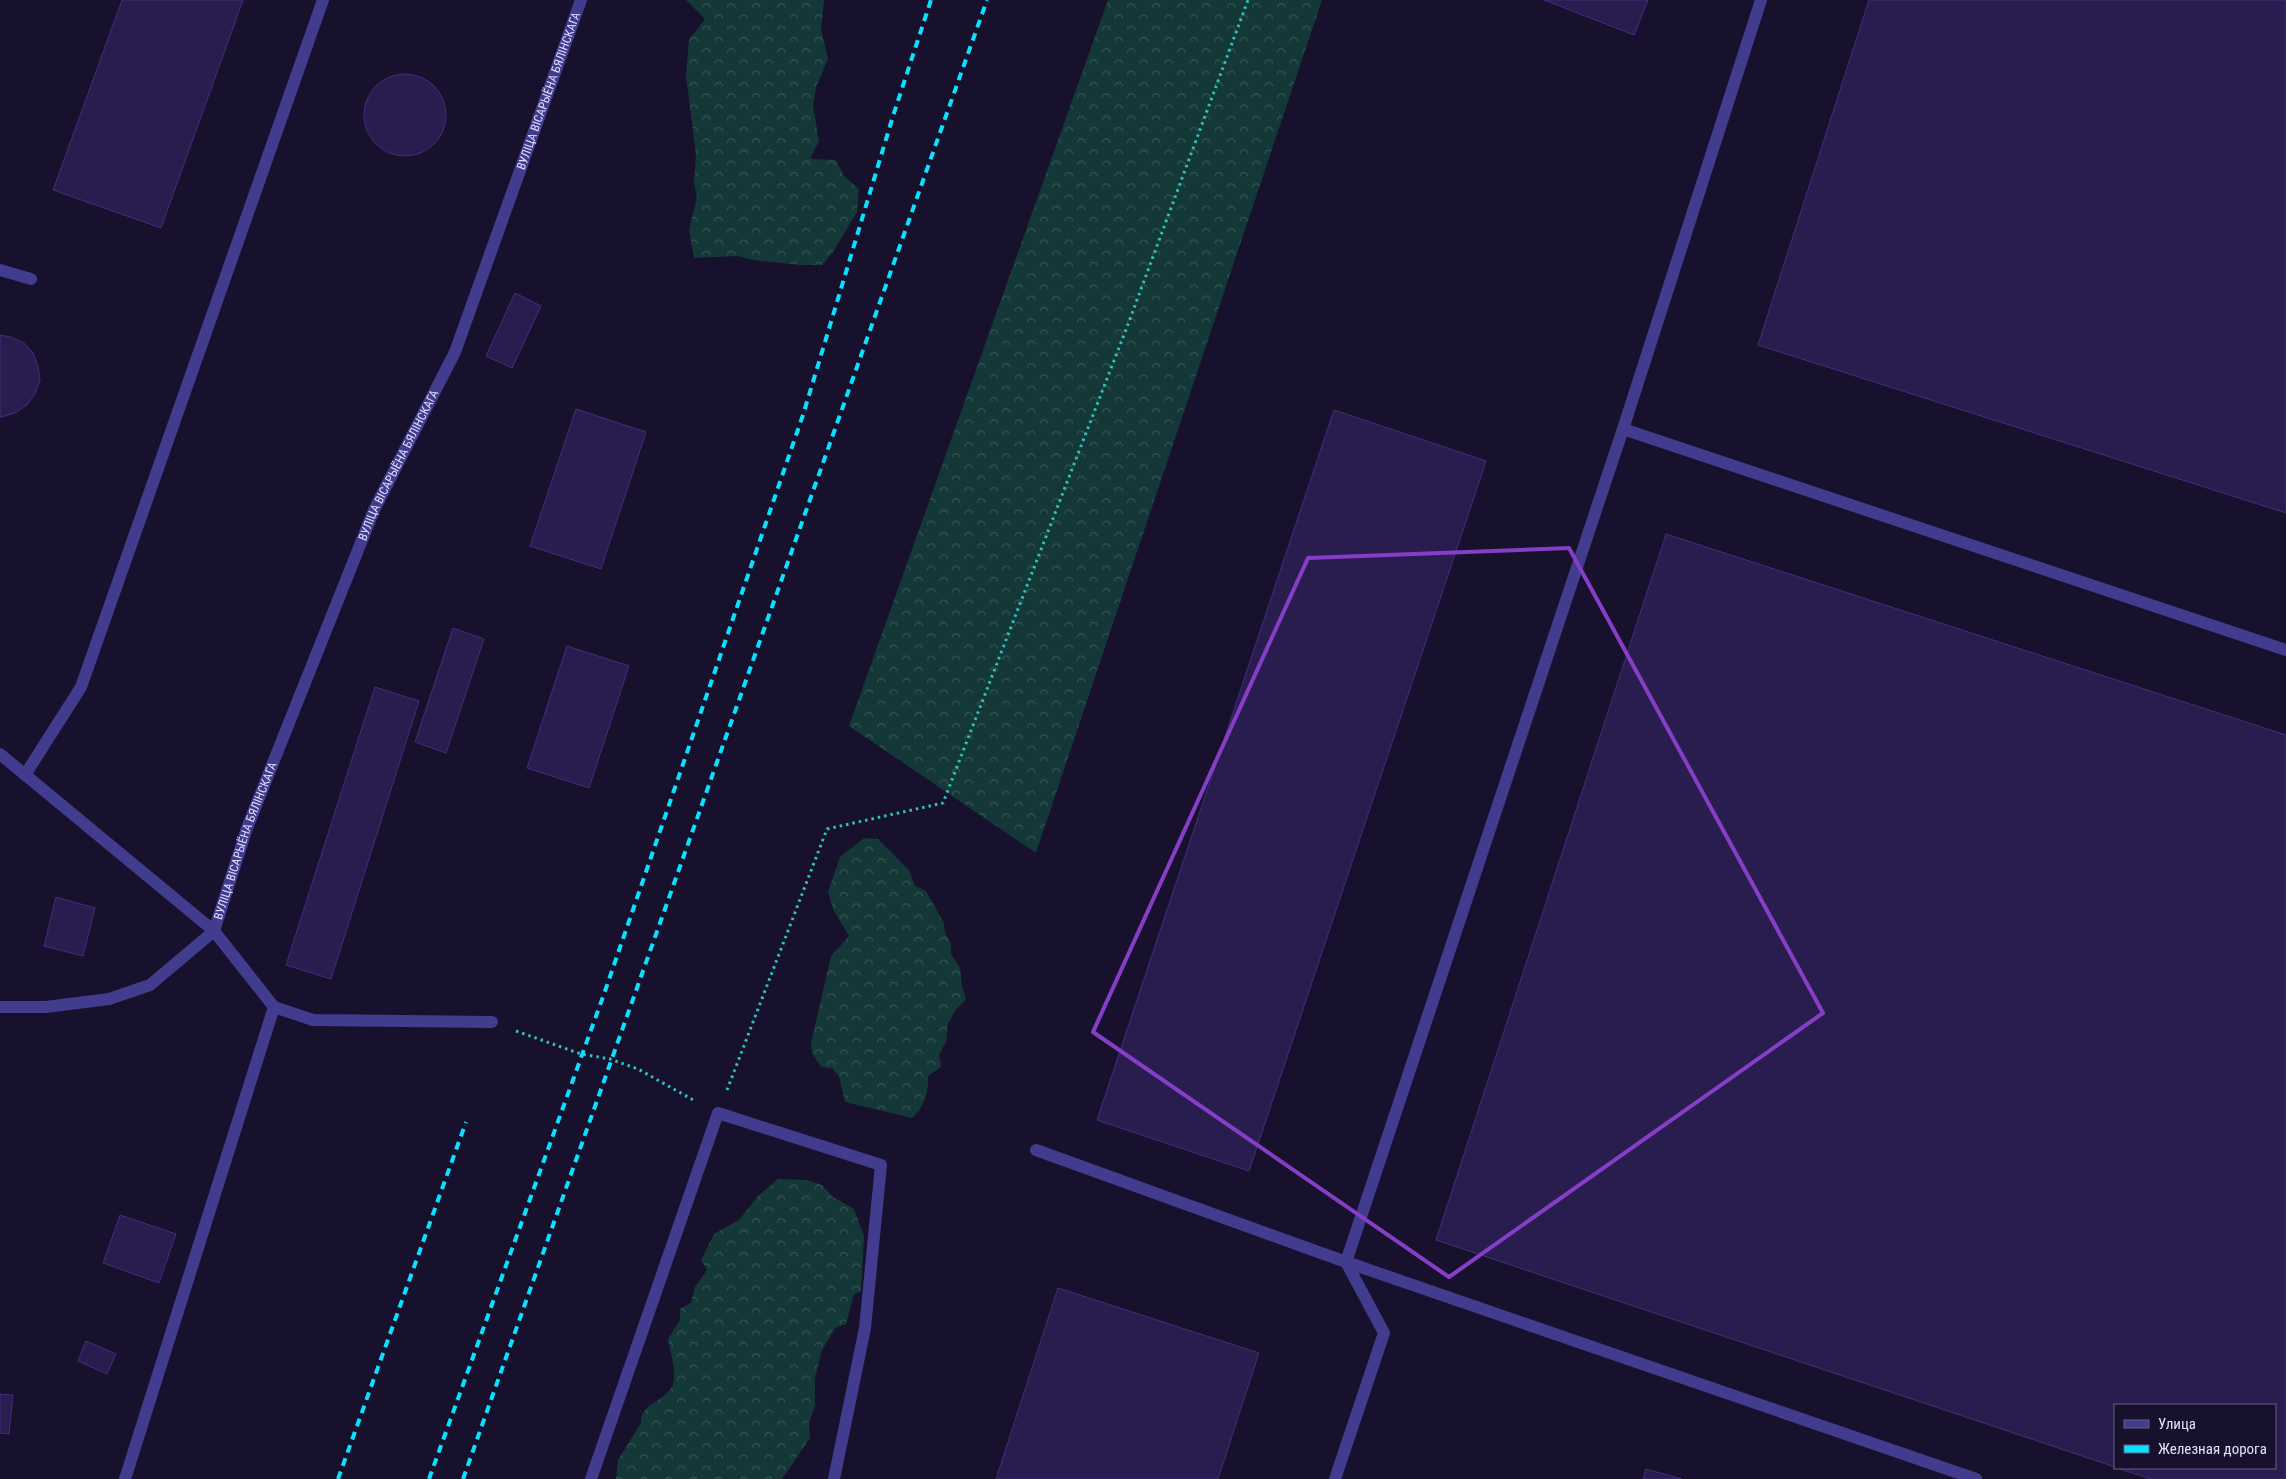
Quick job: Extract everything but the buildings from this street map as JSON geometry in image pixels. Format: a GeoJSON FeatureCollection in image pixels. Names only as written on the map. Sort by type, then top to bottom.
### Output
{"type":"FeatureCollection","features":[{"type":"Feature","properties":{"kind":"street"},"geometry":{"type":"LineString","coordinates":[[25,775],[81,687],[323,0]]}},
{"type":"Feature","properties":{"kind":"street","name":"ВУЛІЦА ВІСАРЫЁНА БЯЛІНСКАГА"},"geometry":{"type":"LineString","coordinates":[[0,1007],[46,1007],[109,999],[150,985],[214,931],[247,828],[374,510],[455,352],[581,0]]}},
{"type":"Feature","properties":{"kind":"street"},"geometry":{"type":"LineString","coordinates":[[1336,1479],[1384,1333],[1346,1262],[1623,429],[1761,0]]}},
{"type":"Feature","properties":{"kind":"street"},"geometry":{"type":"LineString","coordinates":[[0,270],[31,279]]}},
{"type":"Feature","properties":{"kind":"street"},"geometry":{"type":"LineString","coordinates":[[1623,429],[2286,650]]}},
{"type":"Feature","properties":{"kind":"street","name":"ВУЛІЦА ВІСАРЫЁНА БЯЛІНСКАГА"},"geometry":{"type":"LineString","coordinates":[[0,754],[214,931]]}},
{"type":"Feature","properties":{"kind":"street"},"geometry":{"type":"LineString","coordinates":[[214,931],[274,1007],[313,1020],[492,1022]]}},
{"type":"Feature","properties":{"kind":"street"},"geometry":{"type":"LineString","coordinates":[[125,1479],[274,1007]]}},
{"type":"Feature","properties":{"kind":"street"},"geometry":{"type":"LineString","coordinates":[[592,1479],[718,1113],[882,1165],[866,1328],[834,1479]]}},
{"type":"Feature","properties":{"kind":"street"},"geometry":{"type":"LineString","coordinates":[[1036,1150],[1346,1262],[1976,1479]]}},
{"type":"Feature","properties":{"kind":"path"},"geometry":{"type":"LineString","coordinates":[[492,1022],[581,1054],[610,1059],[638,1069],[718,1113],[827,829],[943,803],[1127,327],[1248,0]]}},
{"type":"Feature","properties":{"kind":"highlighted area"},"geometry":{"type":"Polygon","coordinates":[[[1569,548],[1823,1013],[1449,1277],[1093,1032],[1308,558],[1569,548]]]}},
{"type":"Feature","properties":{"kind":"green space"},"geometry":{"type":"Polygon","coordinates":[[[686,0],[824,0],[821,29],[828,59],[816,87],[813,106],[819,141],[810,159],[836,160],[844,176],[859,189],[857,212],[833,252],[822,265],[801,265],[753,260],[737,256],[694,258],[689,230],[697,197],[694,183],[696,155],[686,75],[689,40],[705,19],[686,0]]]}},
{"type":"Feature","properties":{"kind":"green space"},"geometry":{"type":"Polygon","coordinates":[[[1108,0],[1322,0],[1036,853],[849,726],[1108,0]]]}},
{"type":"Feature","properties":{"kind":"green space"},"geometry":{"type":"Polygon","coordinates":[[[864,838],[878,839],[909,870],[915,886],[926,891],[944,923],[945,933],[951,943],[951,954],[960,968],[966,999],[955,1011],[948,1024],[946,1042],[939,1054],[941,1067],[928,1076],[925,1099],[920,1109],[912,1118],[845,1102],[839,1076],[832,1068],[821,1067],[812,1053],[811,1043],[831,956],[849,936],[833,909],[828,892],[840,857],[864,838]]]}},
{"type":"Feature","properties":{"kind":"green space"},"geometry":{"type":"Polygon","coordinates":[[[778,1179],[807,1180],[822,1185],[833,1197],[854,1209],[864,1236],[861,1292],[854,1294],[846,1324],[835,1328],[822,1350],[815,1378],[815,1406],[809,1422],[810,1438],[782,1479],[616,1479],[618,1460],[641,1423],[645,1410],[669,1392],[672,1386],[674,1369],[668,1339],[680,1320],[680,1309],[691,1303],[695,1287],[707,1270],[701,1260],[714,1234],[739,1220],[758,1196],[778,1179]]]}},
{"type":"Feature","properties":{"kind":"railway"},"geometry":{"type":"LineString","coordinates":[[429,1479],[604,994],[803,415],[893,116],[931,0]]}},
{"type":"Feature","properties":{"kind":"railway"},"geometry":{"type":"LineString","coordinates":[[463,1479],[987,0]]}},
{"type":"Feature","properties":{"kind":"railway"},"geometry":{"type":"LineString","coordinates":[[338,1479],[466,1122]]}}]}
